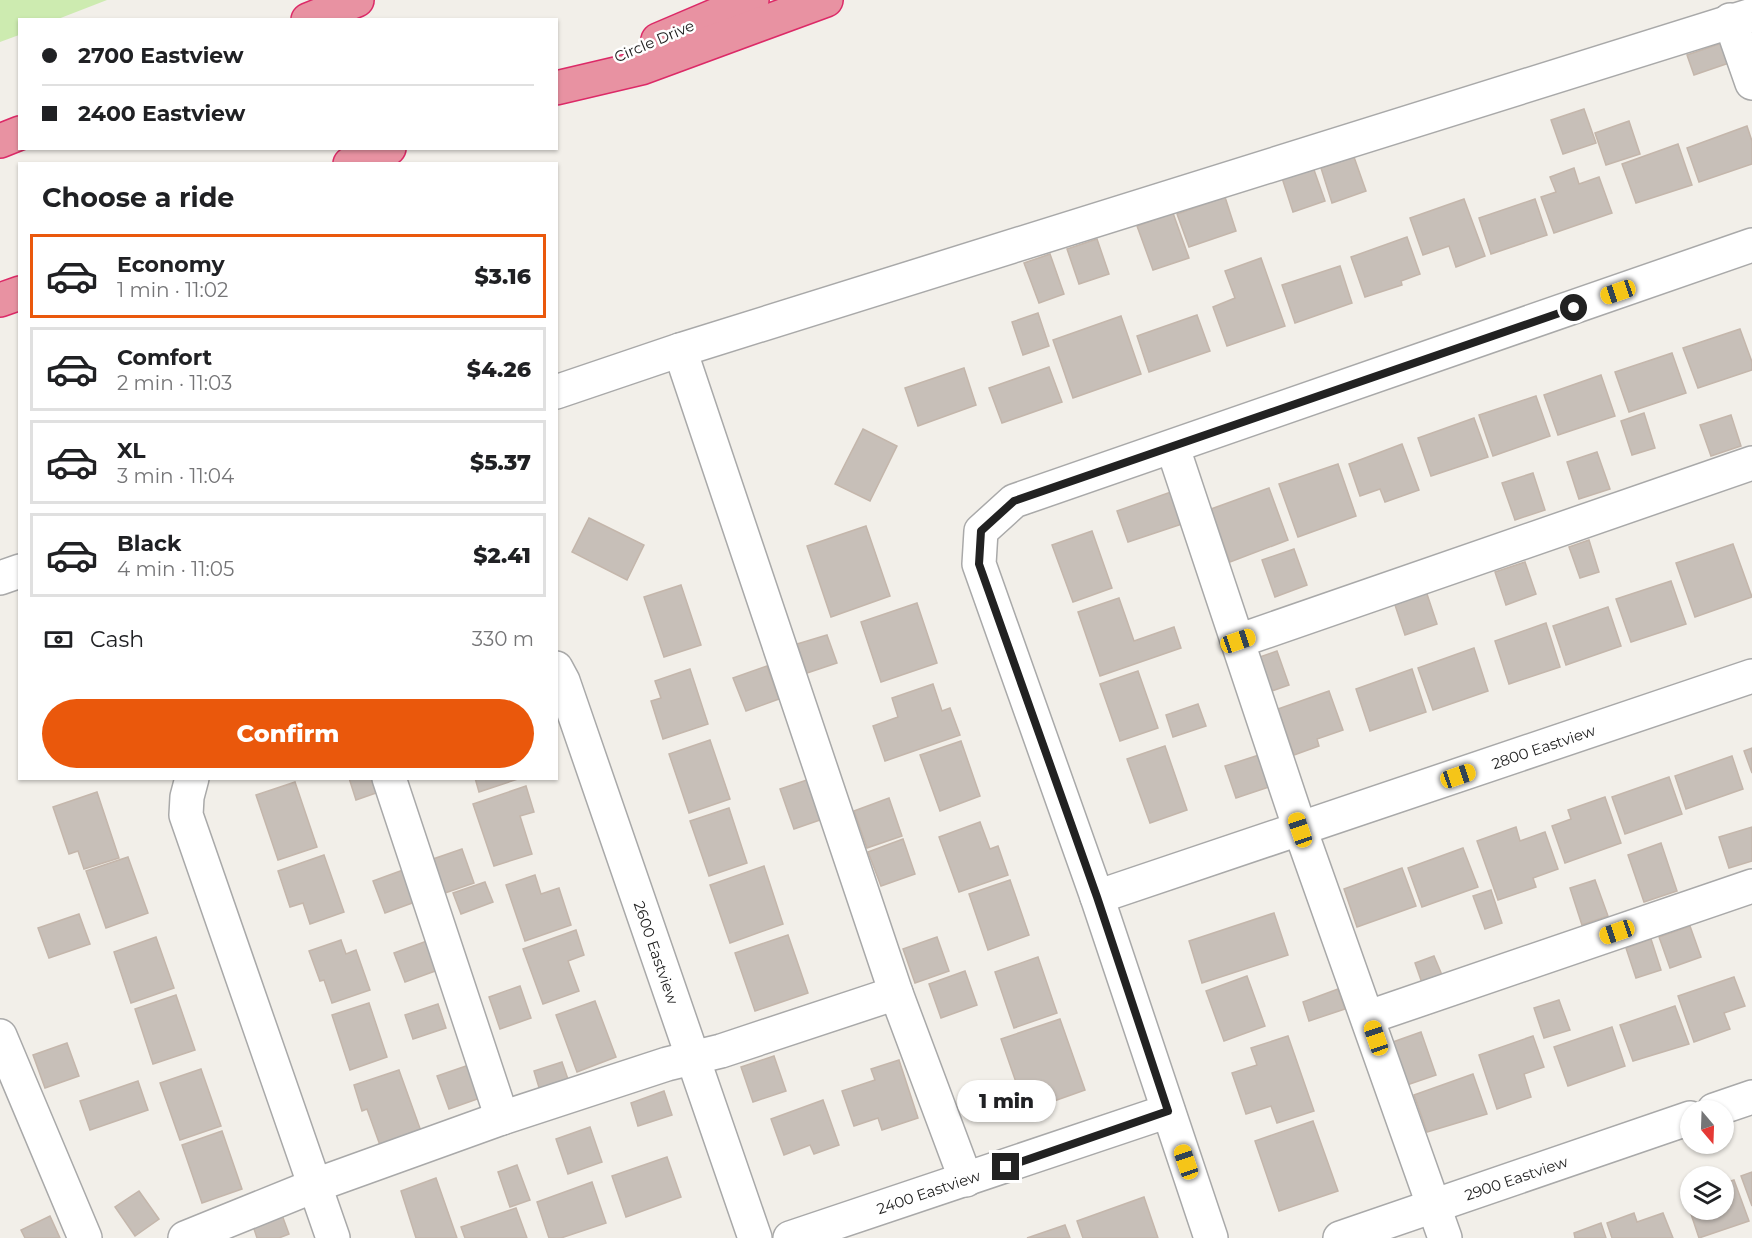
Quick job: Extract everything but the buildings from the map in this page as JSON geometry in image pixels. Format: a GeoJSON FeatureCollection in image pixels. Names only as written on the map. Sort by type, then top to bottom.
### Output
{"type":"FeatureCollection","features":[{"type":"Feature","properties":{"kind":"highway"},"geometry":{"type":"LineString","coordinates":[[313,18],[357,0]]}},
{"type":"Feature","properties":{"kind":"highway","name":"Circle Drive"},"geometry":{"type":"LineString","coordinates":[[558,81],[752,0]]}},
{"type":"Feature","properties":{"kind":"highway"},"geometry":{"type":"LineString","coordinates":[[558,88],[641,69],[826,0]]}},
{"type":"Feature","properties":{"kind":"highway"},"geometry":{"type":"LineString","coordinates":[[0,141],[18,134]]}},
{"type":"Feature","properties":{"kind":"highway"},"geometry":{"type":"LineString","coordinates":[[355,162],[384,150]]}},
{"type":"Feature","properties":{"kind":"highway"},"geometry":{"type":"LineString","coordinates":[[0,300],[18,294]]}},
{"type":"Feature","properties":{"kind":"street"},"geometry":{"type":"LineString","coordinates":[[558,391],[680,350],[1741,18],[1752,83]]}},
{"type":"Feature","properties":{"kind":"street"},"geometry":{"type":"LineString","coordinates":[[1211,1238],[1097,897],[979,564],[981,531],[1014,501],[1173,448],[1752,245]]}},
{"type":"Feature","properties":{"kind":"street"},"geometry":{"type":"LineString","coordinates":[[680,350],[896,993],[966,1180]]}},
{"type":"Feature","properties":{"kind":"street"},"geometry":{"type":"LineString","coordinates":[[1173,448],[1300,830],[1369,1017],[1445,1238]]}},
{"type":"Feature","properties":{"kind":"street"},"geometry":{"type":"LineString","coordinates":[[1238,641],[1752,463]]}},
{"type":"Feature","properties":{"kind":"street"},"geometry":{"type":"LineString","coordinates":[[0,578],[18,572]]}},
{"type":"Feature","properties":{"kind":"street","name":"2600 Eastview"},"geometry":{"type":"LineString","coordinates":[[558,672],[567,692],[755,1238]]}},
{"type":"Feature","properties":{"kind":"street","name":"2800 Eastview"},"geometry":{"type":"LineString","coordinates":[[1097,897],[1752,676]]}},
{"type":"Feature","properties":{"kind":"street"},"geometry":{"type":"LineString","coordinates":[[192,780],[186,815],[333,1238]]}},
{"type":"Feature","properties":{"kind":"street"},"geometry":{"type":"LineString","coordinates":[[390,780],[502,1118]]}},
{"type":"Feature","properties":{"kind":"street"},"geometry":{"type":"LineString","coordinates":[[1369,1017],[1752,885]]}},
{"type":"Feature","properties":{"kind":"street"},"geometry":{"type":"LineString","coordinates":[[185,1238],[316,1185],[502,1118],[896,993]]}},
{"type":"Feature","properties":{"kind":"street"},"geometry":{"type":"LineString","coordinates":[[0,1036],[85,1238]]}},
{"type":"Feature","properties":{"kind":"street"},"geometry":{"type":"LineString","coordinates":[[1734,1103],[1752,1097]]}},
{"type":"Feature","properties":{"kind":"street","name":"2400 Eastview"},"geometry":{"type":"LineString","coordinates":[[790,1238],[1168,1111]]}},
{"type":"Feature","properties":{"kind":"street","name":"2900 Eastview"},"geometry":{"type":"LineString","coordinates":[[1340,1238],[1680,1121]]}},
{"type":"Feature","properties":{"kind":"green space"},"geometry":{"type":"Polygon","coordinates":[[[0,0],[107,0],[61,18],[18,18],[18,35],[0,42],[0,0]]]}},
{"type":"Feature","properties":{"kind":"route"},"geometry":{"type":"LineString","coordinates":[[1006,1167],[1168,1111],[1097,897],[979,564],[981,531],[1014,501],[1574,308]]}}]}
